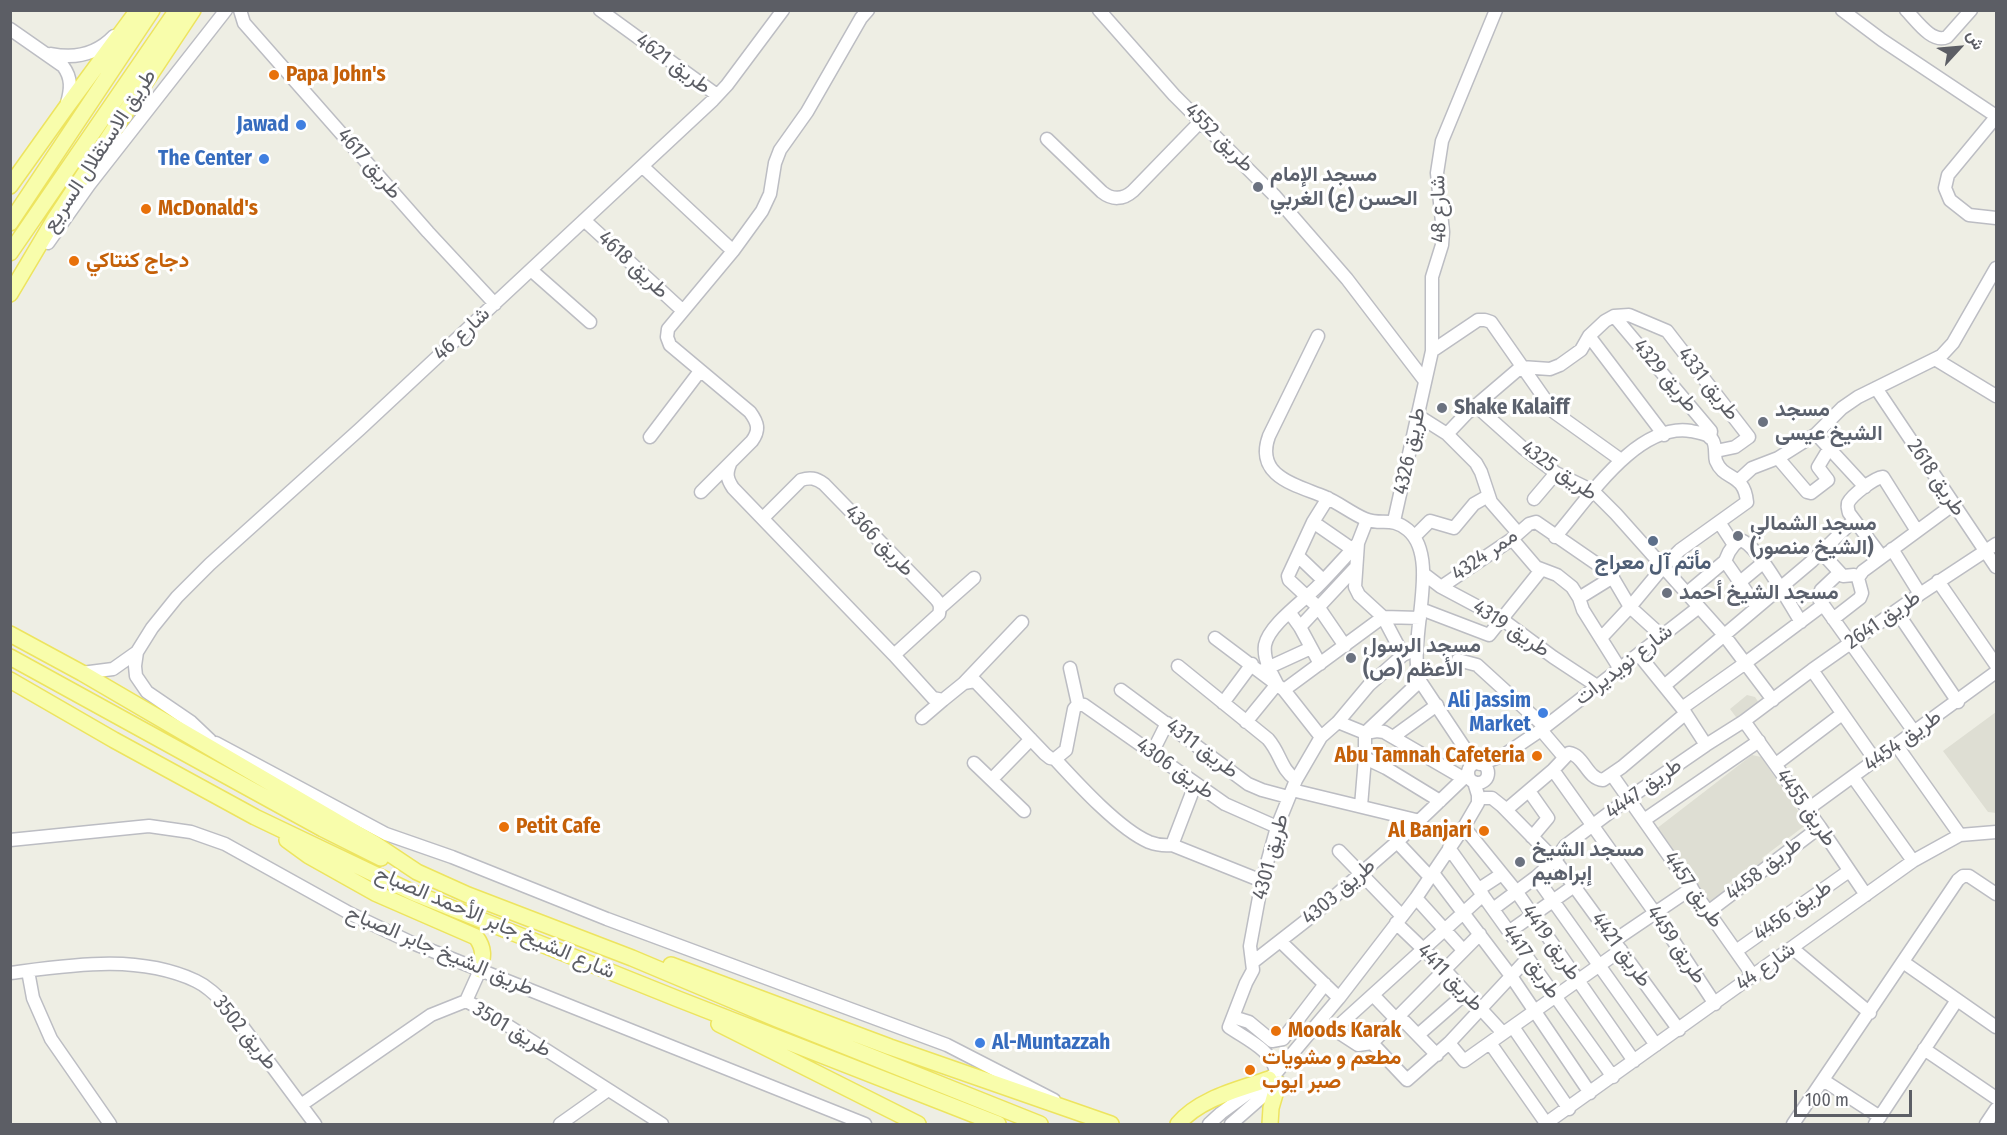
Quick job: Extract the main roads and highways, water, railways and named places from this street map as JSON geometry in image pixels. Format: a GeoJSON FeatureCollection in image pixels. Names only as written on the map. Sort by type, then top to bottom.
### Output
{"type":"FeatureCollection","features":[{"type":"Feature","properties":{"kind":"main road"},"geometry":{"type":"LineString","coordinates":[[10,186],[138,10]]}},
{"type":"Feature","properties":{"kind":"main road"},"geometry":{"type":"LineString","coordinates":[[10,223],[153,10]]}},
{"type":"Feature","properties":{"kind":"main road"},"geometry":{"type":"LineString","coordinates":[[10,253],[177,10]]}},
{"type":"Feature","properties":{"kind":"main road","name":"طريق الاستقلال السريع"},"geometry":{"type":"LineString","coordinates":[[10,294],[54,220],[193,10]]}},
{"type":"Feature","properties":{"kind":"main road","name":"شارع الشيخ جابر الأحمد الصباح"},"geometry":{"type":"LineString","coordinates":[[10,634],[82,673],[375,844],[417,872],[468,895],[632,958],[1040,1125]]}},
{"type":"Feature","properties":{"kind":"main road"},"geometry":{"type":"LineString","coordinates":[[10,657],[323,829],[381,858],[417,872]]}},
{"type":"Feature","properties":{"kind":"main road","name":"شارع الشيخ جابر الأحمد الصباح"},"geometry":{"type":"LineString","coordinates":[[10,680],[255,817],[414,893],[998,1125]]}},
{"type":"Feature","properties":{"kind":"main road"},"geometry":{"type":"LineString","coordinates":[[255,817],[309,856],[375,893],[476,936],[484,952],[480,970]]}},
{"type":"Feature","properties":{"kind":"main road"},"geometry":{"type":"LineString","coordinates":[[632,958],[669,964],[700,974],[890,1047],[1111,1125]]}},
{"type":"Feature","properties":{"kind":"main road"},"geometry":{"type":"LineString","coordinates":[[678,999],[729,1030],[918,1125]]}},
{"type":"Feature","properties":{"kind":"main road"},"geometry":{"type":"LineString","coordinates":[[1178,1125],[1193,1111],[1215,1098],[1274,1079],[1270,1125]]}},
{"type":"Feature","properties":{"kind":"place","name":"Papa John's"},"geometry":{"type":"Point","coordinates":[274,75]}},
{"type":"Feature","properties":{"kind":"place","name":"Jawad"},"geometry":{"type":"Point","coordinates":[301,125]}},
{"type":"Feature","properties":{"kind":"place","name":"The Center"},"geometry":{"type":"Point","coordinates":[264,159]}},
{"type":"Feature","properties":{"kind":"place","name":"مسجد الإمام الحسن (ع) الغربي"},"geometry":{"type":"Point","coordinates":[1258,187]}},
{"type":"Feature","properties":{"kind":"place","name":"McDonald's"},"geometry":{"type":"Point","coordinates":[146,209]}},
{"type":"Feature","properties":{"kind":"place","name":"دجاج كنتاكي"},"geometry":{"type":"Point","coordinates":[74,261]}},
{"type":"Feature","properties":{"kind":"place","name":"Shake Kalaiff"},"geometry":{"type":"Point","coordinates":[1442,408]}},
{"type":"Feature","properties":{"kind":"place","name":"مسجد الشيخ عيسى"},"geometry":{"type":"Point","coordinates":[1763,422]}},
{"type":"Feature","properties":{"kind":"place","name":"مسجد الشمالي (الشيخ منصور)"},"geometry":{"type":"Point","coordinates":[1738,536]}},
{"type":"Feature","properties":{"kind":"place","name":"مأتم آل معراج"},"geometry":{"type":"Point","coordinates":[1653,541]}},
{"type":"Feature","properties":{"kind":"place","name":"مسجد الشيخ أحمد"},"geometry":{"type":"Point","coordinates":[1667,593]}},
{"type":"Feature","properties":{"kind":"place","name":"مسجد الرسول الأعظم (ص)"},"geometry":{"type":"Point","coordinates":[1351,658]}},
{"type":"Feature","properties":{"kind":"place","name":"Ali Jassim Market"},"geometry":{"type":"Point","coordinates":[1543,713]}},
{"type":"Feature","properties":{"kind":"place","name":"Abu Tamnah Cafeteria"},"geometry":{"type":"Point","coordinates":[1537,756]}},
{"type":"Feature","properties":{"kind":"place","name":"Petit Cafe"},"geometry":{"type":"Point","coordinates":[504,827]}},
{"type":"Feature","properties":{"kind":"place","name":"Al Banjari"},"geometry":{"type":"Point","coordinates":[1484,831]}},
{"type":"Feature","properties":{"kind":"place","name":"مسجد الشيخ إبراهيم"},"geometry":{"type":"Point","coordinates":[1520,862]}},
{"type":"Feature","properties":{"kind":"place","name":"Moods Karak"},"geometry":{"type":"Point","coordinates":[1276,1031]}},
{"type":"Feature","properties":{"kind":"place","name":"Al-Muntazzah"},"geometry":{"type":"Point","coordinates":[980,1043]}},
{"type":"Feature","properties":{"kind":"place","name":"مطعم و مشويات صبر ايوب"},"geometry":{"type":"Point","coordinates":[1250,1070]}}]}
